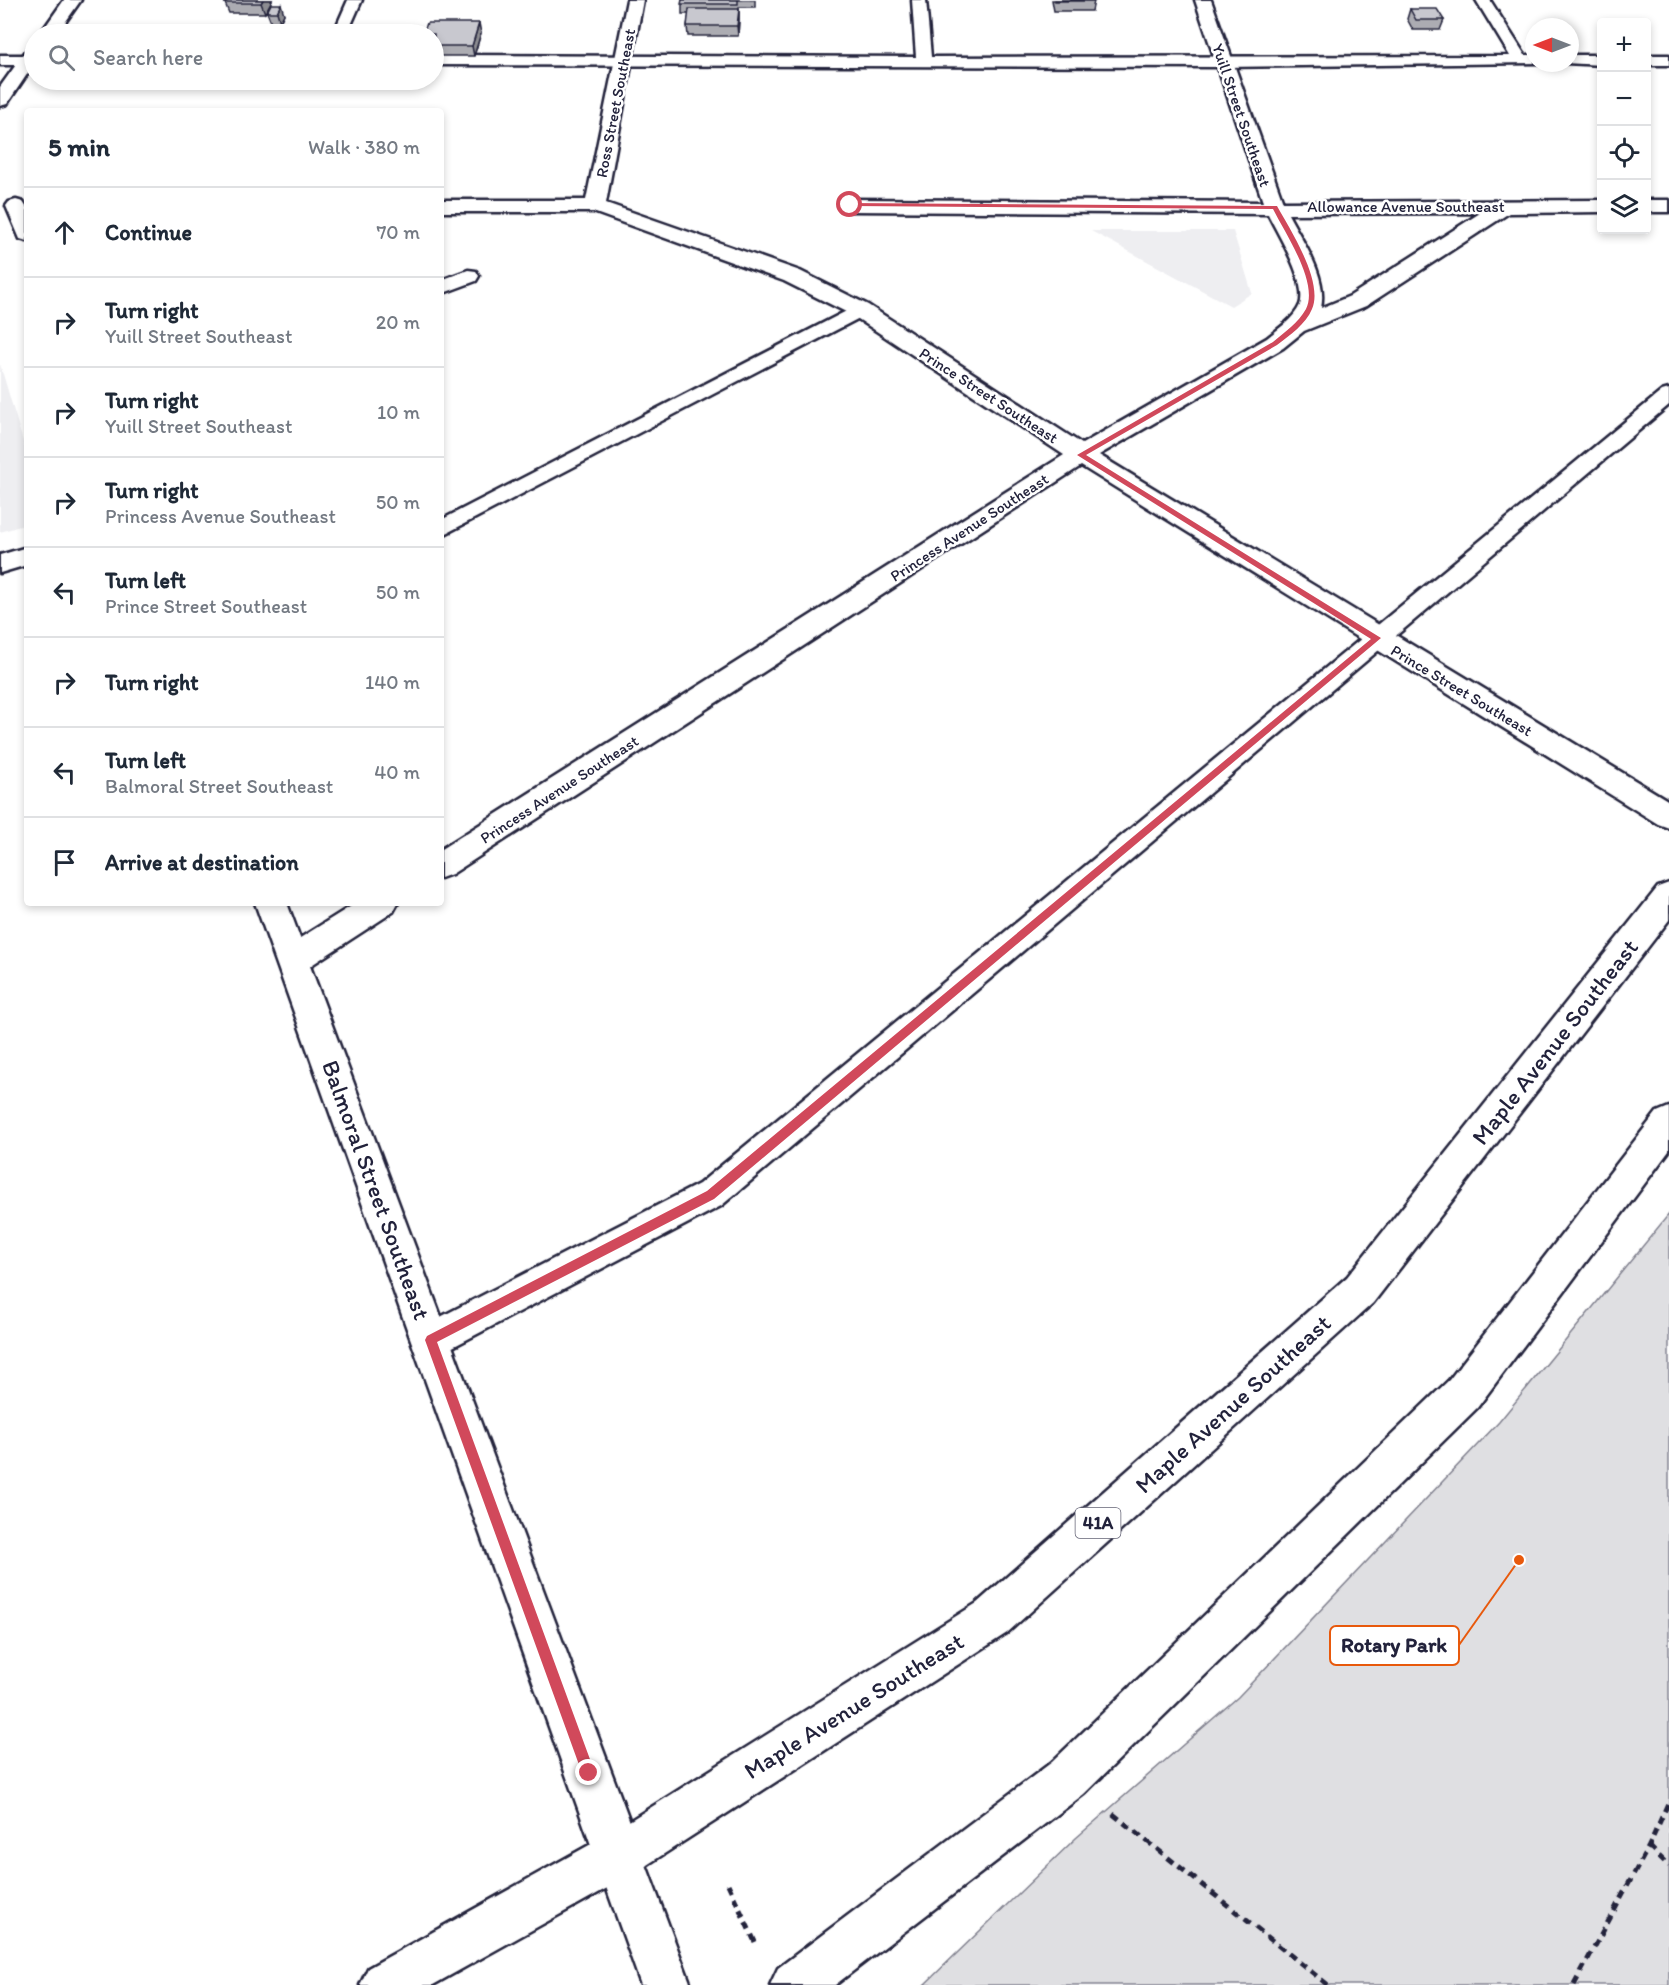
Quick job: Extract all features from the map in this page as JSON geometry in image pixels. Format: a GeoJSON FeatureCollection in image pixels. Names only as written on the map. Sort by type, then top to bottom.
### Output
{"type":"FeatureCollection","features":[{"type":"Feature","properties":{"kind":"street"},"geometry":{"type":"LineString","coordinates":[[55,24],[73,0]]}},
{"type":"Feature","properties":{"kind":"street","name":"Ross Street Southeast"},"geometry":{"type":"LineString","coordinates":[[595,206],[635,0]]}},
{"type":"Feature","properties":{"kind":"street","name":"Yuill Street Southeast"},"geometry":{"type":"LineString","coordinates":[[1203,0],[1275,207],[1307,271],[1312,287],[1310,308],[1296,326]]}},
{"type":"Feature","properties":{"kind":"street"},"geometry":{"type":"LineString","coordinates":[[0,100],[24,69]]}},
{"type":"Feature","properties":{"kind":"street","name":"Allowance Avenue Southeast"},"geometry":{"type":"LineString","coordinates":[[850,205],[1597,206]]}},
{"type":"Feature","properties":{"kind":"street"},"geometry":{"type":"LineString","coordinates":[[14,206],[24,228]]}},
{"type":"Feature","properties":{"kind":"street"},"geometry":{"type":"LineString","coordinates":[[444,206],[595,206]]}},
{"type":"Feature","properties":{"kind":"street","name":"Prince Street Southeast"},"geometry":{"type":"LineString","coordinates":[[595,206],[792,276],[860,310],[1081,455],[1669,816]]}},
{"type":"Feature","properties":{"kind":"street","name":"Princess Avenue Southeast"},"geometry":{"type":"LineString","coordinates":[[444,863],[1081,455],[1275,343],[1296,326],[1358,301],[1505,206]]}},
{"type":"Feature","properties":{"kind":"street"},"geometry":{"type":"LineString","coordinates":[[1651,206],[1669,206]]}},
{"type":"Feature","properties":{"kind":"street"},"geometry":{"type":"LineString","coordinates":[[444,287],[468,276]]}},
{"type":"Feature","properties":{"kind":"street"},"geometry":{"type":"LineString","coordinates":[[0,564],[24,557]]}},
{"type":"Feature","properties":{"kind":"street","name":"Maple Avenue Southeast"},"geometry":{"type":"LineString","coordinates":[[385,1985],[619,1854],[992,1618],[1360,1290],[1669,896]]}},
{"type":"Feature","properties":{"kind":"street","name":"Balmoral Street Southeast"},"geometry":{"type":"LineString","coordinates":[[272,906],[666,1985]]}},
{"type":"Feature","properties":{"kind":"street"},"geometry":{"type":"LineString","coordinates":[[292,960],[377,906]]}},
{"type":"Feature","properties":{"kind":"street"},"geometry":{"type":"LineString","coordinates":[[795,1985],[1068,1778],[1463,1394],[1669,1122]]}},
{"type":"Feature","properties":{"kind":"lane"},"geometry":{"type":"LineString","coordinates":[[345,24],[356,0]]}},
{"type":"Feature","properties":{"kind":"lane"},"geometry":{"type":"LineString","coordinates":[[919,0],[924,60]]}},
{"type":"Feature","properties":{"kind":"lane"},"geometry":{"type":"LineString","coordinates":[[1483,0],[1525,57]]}},
{"type":"Feature","properties":{"kind":"lane"},"geometry":{"type":"LineString","coordinates":[[0,60],[24,58]]}},
{"type":"Feature","properties":{"kind":"lane"},"geometry":{"type":"LineString","coordinates":[[444,60],[1223,62],[1525,60]]}},
{"type":"Feature","properties":{"kind":"lane"},"geometry":{"type":"LineString","coordinates":[[1579,60],[1597,60]]}},
{"type":"Feature","properties":{"kind":"lane"},"geometry":{"type":"LineString","coordinates":[[1651,60],[1669,60]]}},
{"type":"Feature","properties":{"kind":"lane"},"geometry":{"type":"LineString","coordinates":[[444,527],[860,310]]}},
{"type":"Feature","properties":{"kind":"lane"},"geometry":{"type":"LineString","coordinates":[[431,1340],[710,1195],[1669,395]]}},
{"type":"Feature","properties":{"kind":"path"},"geometry":{"type":"LineString","coordinates":[[1068,1778],[1328,1985]]}},
{"type":"Feature","properties":{"kind":"path"},"geometry":{"type":"LineString","coordinates":[[1574,1985],[1649,1846],[1669,1801]]}},
{"type":"Feature","properties":{"kind":"path"},"geometry":{"type":"LineString","coordinates":[[1649,1846],[1669,1866]]}},
{"type":"Feature","properties":{"kind":"path"},"geometry":{"type":"LineString","coordinates":[[728,1884],[761,1953]]}},
{"type":"Feature","properties":{"kind":"shaded area"},"geometry":{"type":"Polygon","coordinates":[[[1091,231],[1233,231],[1252,293],[1231,306],[1091,231]]]}},
{"type":"Feature","properties":{"kind":"shaded area"},"geometry":{"type":"Polygon","coordinates":[[[0,364],[24,445],[24,525],[0,532],[0,364]]]}},
{"type":"Feature","properties":{"kind":"shaded area"},"geometry":{"type":"Polygon","coordinates":[[[1669,1214],[1669,1985],[924,1985],[1076,1838],[1238,1697],[1499,1422],[1669,1214]]]}},
{"type":"Feature","properties":{"kind":"building"},"geometry":{"type":"Polygon","coordinates":[[[227,0],[263,0],[261,3],[225,3],[227,0]]]}},
{"type":"Feature","properties":{"kind":"building"},"geometry":{"type":"Polygon","coordinates":[[[682,0],[738,0],[738,4],[681,4],[682,0]]]}},
{"type":"Feature","properties":{"kind":"building"},"geometry":{"type":"Polygon","coordinates":[[[1093,0],[1094,1],[1055,1],[1093,0]]]}},
{"type":"Feature","properties":{"kind":"building"},"geometry":{"type":"Polygon","coordinates":[[[271,4],[281,4],[277,12],[267,12],[271,4]]]}},
{"type":"Feature","properties":{"kind":"building"},"geometry":{"type":"Polygon","coordinates":[[[689,9],[739,9],[737,26],[687,26],[689,9]]]}},
{"type":"Feature","properties":{"kind":"building"},"geometry":{"type":"Polygon","coordinates":[[[1410,9],[1437,9],[1444,20],[1416,20],[1410,9]]]}},
{"type":"Feature","properties":{"kind":"building"},"geometry":{"type":"Polygon","coordinates":[[[479,23],[472,46],[444,46],[444,24],[427,24],[479,23]]]}},
{"type":"Feature","properties":{"kind":"place","name":"Rotary Park"},"geometry":{"type":"Point","coordinates":[1519,1560]}},
{"type":"Feature","properties":{"kind":"route"},"geometry":{"type":"LineString","coordinates":[[589,1773],[431,1340],[710,1195],[1377,638],[1081,455],[1275,343],[1296,326],[1310,308],[1312,287],[1307,271],[1275,207],[850,205]]}}]}
